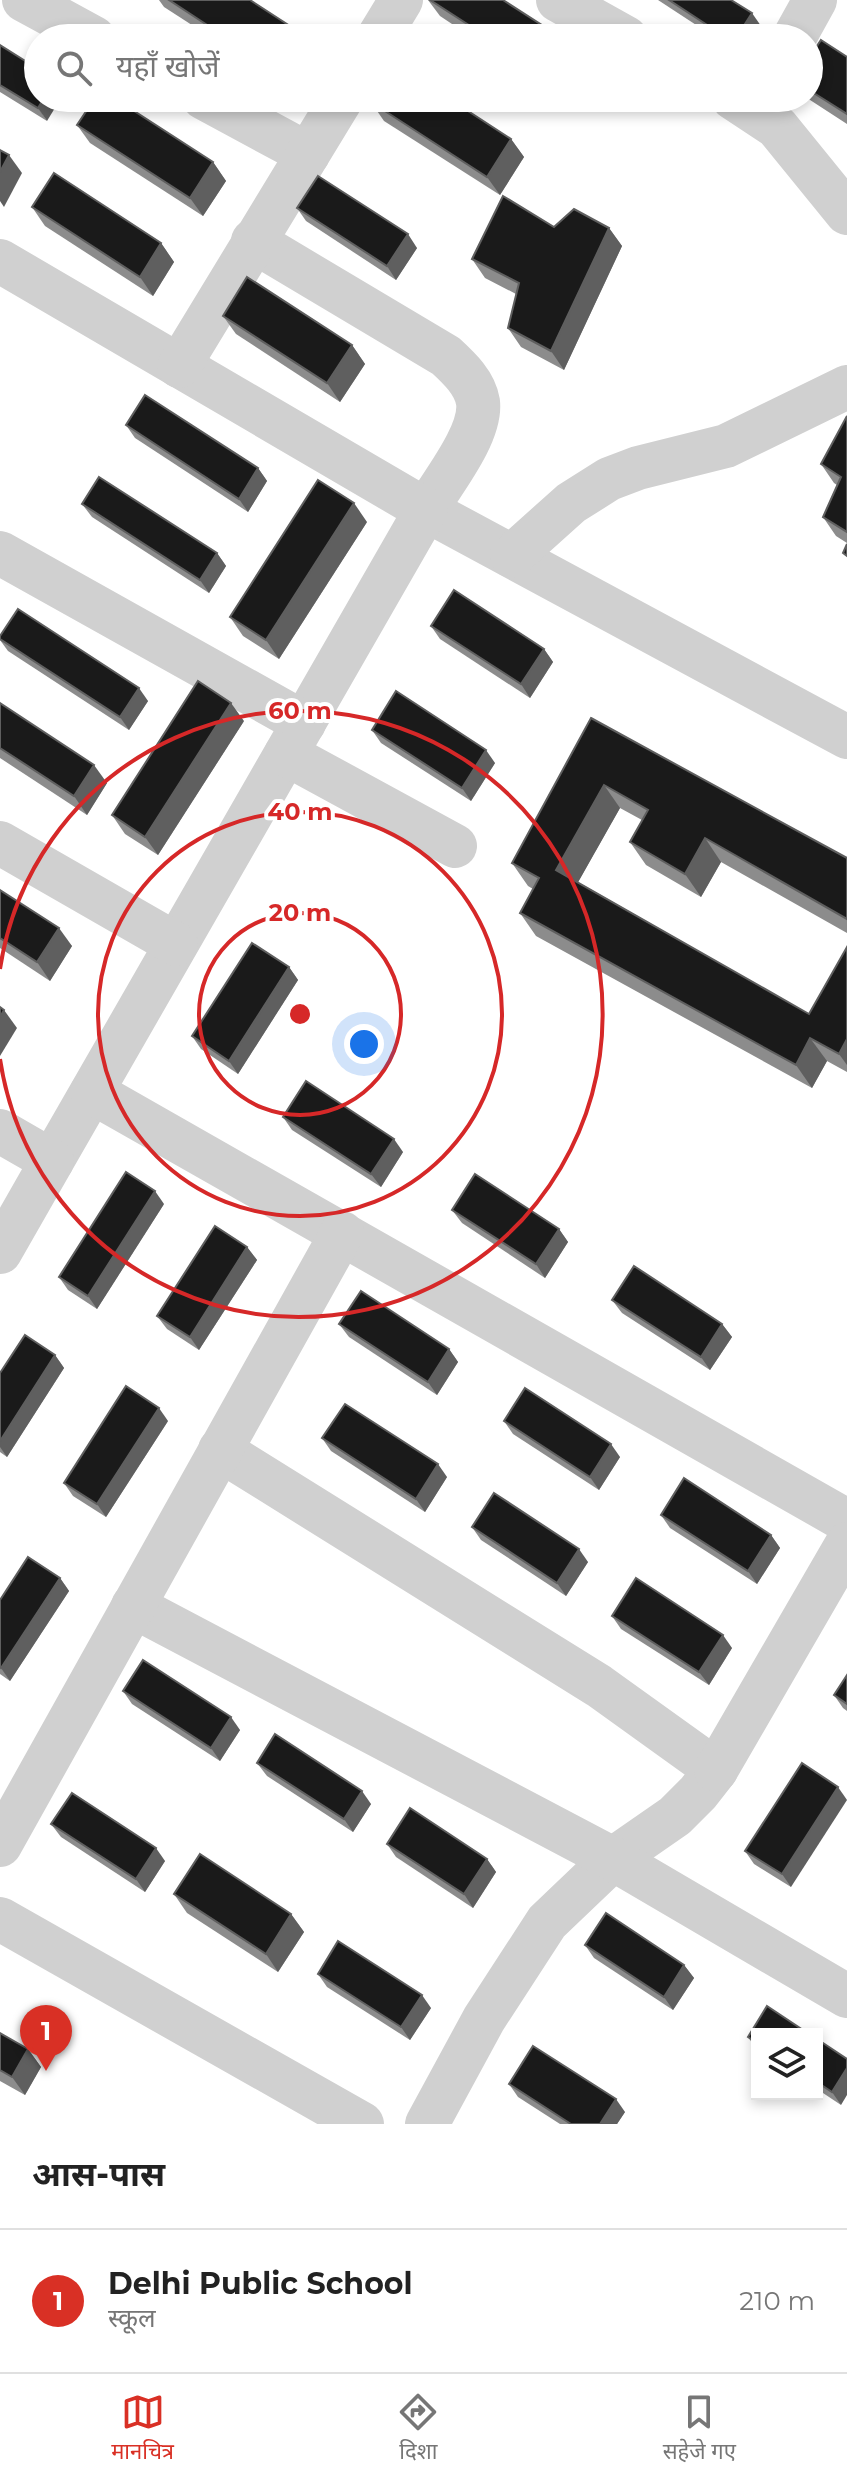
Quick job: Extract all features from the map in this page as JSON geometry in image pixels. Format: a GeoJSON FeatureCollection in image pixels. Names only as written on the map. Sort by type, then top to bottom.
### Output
{"type":"FeatureCollection","features":[{"type":"Feature","properties":{"kind":"street"},"geometry":{"type":"LineString","coordinates":[[24,0],[68,24]]}},
{"type":"Feature","properties":{"kind":"street"},"geometry":{"type":"LineString","coordinates":[[386,24],[401,0]]}},
{"type":"Feature","properties":{"kind":"street"},"geometry":{"type":"LineString","coordinates":[[558,0],[601,24]]}},
{"type":"Feature","properties":{"kind":"street"},"geometry":{"type":"LineString","coordinates":[[802,24],[815,0]]}},
{"type":"Feature","properties":{"kind":"street"},"geometry":{"type":"LineString","coordinates":[[230,112],[308,154]]}},
{"type":"Feature","properties":{"kind":"street"},"geometry":{"type":"LineString","coordinates":[[179,366],[334,112]]}},
{"type":"Feature","properties":{"kind":"street"},"geometry":{"type":"LineString","coordinates":[[760,112],[777,127],[847,213]]}},
{"type":"Feature","properties":{"kind":"street"},"geometry":{"type":"LineString","coordinates":[[0,1252],[476,426],[478,403],[472,386],[446,356],[253,241]]}},
{"type":"Feature","properties":{"kind":"street"},"geometry":{"type":"LineString","coordinates":[[0,261],[426,510],[847,737]]}},
{"type":"Feature","properties":{"kind":"street"},"geometry":{"type":"LineString","coordinates":[[512,556],[571,503],[609,479],[638,468],[726,446],[847,387]]}},
{"type":"Feature","properties":{"kind":"street"},"geometry":{"type":"LineString","coordinates":[[0,553],[295,739],[455,846]]}},
{"type":"Feature","properties":{"kind":"street"},"geometry":{"type":"LineString","coordinates":[[0,843],[176,944]]}},
{"type":"Feature","properties":{"kind":"street"},"geometry":{"type":"LineString","coordinates":[[92,1092],[847,1521]]}},
{"type":"Feature","properties":{"kind":"street"},"geometry":{"type":"LineString","coordinates":[[0,1131],[52,1161]]}},
{"type":"Feature","properties":{"kind":"street"},"geometry":{"type":"LineString","coordinates":[[0,1845],[342,1233]]}},
{"type":"Feature","properties":{"kind":"street"},"geometry":{"type":"LineString","coordinates":[[220,1450],[599,1686],[716,1770]]}},
{"type":"Feature","properties":{"kind":"street"},"geometry":{"type":"LineString","coordinates":[[427,2124],[484,2019],[547,1922],[613,1859],[675,1816],[716,1770],[847,1544]]}},
{"type":"Feature","properties":{"kind":"street"},"geometry":{"type":"LineString","coordinates":[[133,1606],[613,1859],[847,1996]]}},
{"type":"Feature","properties":{"kind":"street"},"geometry":{"type":"LineString","coordinates":[[0,1919],[362,2124]]}},
{"type":"Feature","properties":{"kind":"building"},"geometry":{"type":"Polygon","coordinates":[[[169,0],[250,0],[287,24],[206,24],[169,0]]]}},
{"type":"Feature","properties":{"kind":"building"},"geometry":{"type":"Polygon","coordinates":[[[430,0],[503,0],[540,24],[467,24],[430,0]]]}},
{"type":"Feature","properties":{"kind":"building"},"geometry":{"type":"Polygon","coordinates":[[[669,0],[731,0],[752,13],[745,24],[706,24],[669,0]]]}},
{"type":"Feature","properties":{"kind":"building"},"geometry":{"type":"Polygon","coordinates":[[[823,41],[847,57],[847,114],[823,99],[823,41]]]}},
{"type":"Feature","properties":{"kind":"building"},"geometry":{"type":"Polygon","coordinates":[[[0,45],[24,60],[24,100],[0,85],[0,45]]]}},
{"type":"Feature","properties":{"kind":"building"},"geometry":{"type":"Polygon","coordinates":[[[86,112],[136,112],[213,162],[190,198],[77,125],[86,112]]]}},
{"type":"Feature","properties":{"kind":"building"},"geometry":{"type":"Polygon","coordinates":[[[386,112],[470,112],[511,139],[487,177],[386,112]]]}},
{"type":"Feature","properties":{"kind":"building"},"geometry":{"type":"Polygon","coordinates":[[[0,150],[9,155],[0,172],[0,150]]]}},
{"type":"Feature","properties":{"kind":"building"},"geometry":{"type":"Polygon","coordinates":[[[54,173],[161,243],[140,277],[32,207],[54,173]]]}},
{"type":"Feature","properties":{"kind":"building"},"geometry":{"type":"Polygon","coordinates":[[[318,176],[408,234],[387,266],[297,208],[318,176]]]}},
{"type":"Feature","properties":{"kind":"building"},"geometry":{"type":"Polygon","coordinates":[[[503,196],[554,227],[574,209],[609,228],[551,351],[508,328],[519,283],[472,259],[503,196]]]}},
{"type":"Feature","properties":{"kind":"building"},"geometry":{"type":"Polygon","coordinates":[[[247,277],[352,345],[327,383],[223,316],[247,277]]]}},
{"type":"Feature","properties":{"kind":"building"},"geometry":{"type":"Polygon","coordinates":[[[145,395],[258,468],[239,499],[126,425],[145,395]]]}},
{"type":"Feature","properties":{"kind":"building"},"geometry":{"type":"Polygon","coordinates":[[[847,416],[847,532],[823,517],[841,477],[821,464],[847,416]]]}},
{"type":"Feature","properties":{"kind":"building"},"geometry":{"type":"Polygon","coordinates":[[[99,477],[217,553],[200,580],[82,504],[99,477]]]}},
{"type":"Feature","properties":{"kind":"building"},"geometry":{"type":"Polygon","coordinates":[[[318,480],[354,503],[266,640],[230,617],[318,480]]]}},
{"type":"Feature","properties":{"kind":"building"},"geometry":{"type":"Polygon","coordinates":[[[454,590],[544,649],[521,684],[431,626],[454,590]]]}},
{"type":"Feature","properties":{"kind":"building"},"geometry":{"type":"Polygon","coordinates":[[[18,609],[139,688],[120,717],[0,639],[18,609]]]}},
{"type":"Feature","properties":{"kind":"building"},"geometry":{"type":"Polygon","coordinates":[[[198,681],[231,703],[145,837],[112,815],[198,681]]]}},
{"type":"Feature","properties":{"kind":"building"},"geometry":{"type":"Polygon","coordinates":[[[396,691],[486,750],[462,788],[372,730],[396,691]]]}},
{"type":"Feature","properties":{"kind":"building"},"geometry":{"type":"Polygon","coordinates":[[[0,703],[94,765],[74,796],[0,748],[0,703]]]}},
{"type":"Feature","properties":{"kind":"building"},"geometry":{"type":"Polygon","coordinates":[[[591,718],[847,858],[847,919],[705,838],[685,874],[630,842],[648,810],[604,785],[556,870],[809,1014],[847,947],[847,1039],[839,1054],[810,1038],[796,1065],[520,913],[539,878],[512,863],[591,718]]]}},
{"type":"Feature","properties":{"kind":"building"},"geometry":{"type":"Polygon","coordinates":[[[0,890],[59,928],[37,962],[0,938],[0,890]]]}},
{"type":"Feature","properties":{"kind":"building"},"geometry":{"type":"Polygon","coordinates":[[[252,943],[289,967],[229,1061],[192,1036],[252,943]]]}},
{"type":"Feature","properties":{"kind":"building"},"geometry":{"type":"Polygon","coordinates":[[[306,1081],[394,1139],[371,1174],[283,1117],[306,1081]]]}},
{"type":"Feature","properties":{"kind":"building"},"geometry":{"type":"Polygon","coordinates":[[[126,1172],[155,1191],[88,1296],[59,1277],[126,1172]]]}},
{"type":"Feature","properties":{"kind":"building"},"geometry":{"type":"Polygon","coordinates":[[[475,1174],[559,1229],[536,1264],[452,1210],[475,1174]]]}},
{"type":"Feature","properties":{"kind":"building"},"geometry":{"type":"Polygon","coordinates":[[[215,1226],[247,1247],[190,1337],[157,1316],[215,1226]]]}},
{"type":"Feature","properties":{"kind":"building"},"geometry":{"type":"Polygon","coordinates":[[[634,1266],[722,1324],[701,1357],[612,1300],[634,1266]]]}},
{"type":"Feature","properties":{"kind":"building"},"geometry":{"type":"Polygon","coordinates":[[[361,1291],[449,1349],[428,1382],[339,1324],[361,1291]]]}},
{"type":"Feature","properties":{"kind":"building"},"geometry":{"type":"Polygon","coordinates":[[[25,1335],[55,1355],[0,1441],[0,1373],[25,1335]]]}},
{"type":"Feature","properties":{"kind":"building"},"geometry":{"type":"Polygon","coordinates":[[[126,1386],[159,1408],[97,1504],[64,1483],[126,1386]]]}},
{"type":"Feature","properties":{"kind":"building"},"geometry":{"type":"Polygon","coordinates":[[[525,1388],[611,1444],[590,1477],[504,1421],[525,1388]]]}},
{"type":"Feature","properties":{"kind":"building"},"geometry":{"type":"Polygon","coordinates":[[[345,1404],[438,1464],[416,1499],[322,1438],[345,1404]]]}},
{"type":"Feature","properties":{"kind":"building"},"geometry":{"type":"Polygon","coordinates":[[[684,1478],[771,1535],[748,1571],[661,1515],[684,1478]]]}},
{"type":"Feature","properties":{"kind":"building"},"geometry":{"type":"Polygon","coordinates":[[[494,1493],[579,1549],[557,1583],[472,1527],[494,1493]]]}},
{"type":"Feature","properties":{"kind":"building"},"geometry":{"type":"Polygon","coordinates":[[[28,1557],[60,1578],[1,1668],[0,1600],[28,1557]]]}},
{"type":"Feature","properties":{"kind":"building"},"geometry":{"type":"Polygon","coordinates":[[[636,1578],[723,1635],[699,1672],[612,1616],[636,1578]]]}},
{"type":"Feature","properties":{"kind":"building"},"geometry":{"type":"Polygon","coordinates":[[[143,1660],[231,1717],[211,1748],[123,1691],[143,1660]]]}},
{"type":"Feature","properties":{"kind":"building"},"geometry":{"type":"Polygon","coordinates":[[[847,1675],[847,1704],[834,1695],[847,1675]]]}},
{"type":"Feature","properties":{"kind":"building"},"geometry":{"type":"Polygon","coordinates":[[[275,1734],[362,1791],[344,1819],[257,1763],[275,1734]]]}},
{"type":"Feature","properties":{"kind":"building"},"geometry":{"type":"Polygon","coordinates":[[[802,1763],[838,1787],[782,1874],[745,1851],[802,1763]]]}},
{"type":"Feature","properties":{"kind":"building"},"geometry":{"type":"Polygon","coordinates":[[[72,1793],[156,1848],[136,1879],[51,1824],[72,1793]]]}},
{"type":"Feature","properties":{"kind":"building"},"geometry":{"type":"Polygon","coordinates":[[[410,1808],[487,1859],[464,1894],[387,1844],[410,1808]]]}},
{"type":"Feature","properties":{"kind":"building"},"geometry":{"type":"Polygon","coordinates":[[[200,1854],[291,1914],[266,1954],[174,1894],[200,1854]]]}},
{"type":"Feature","properties":{"kind":"building"},"geometry":{"type":"Polygon","coordinates":[[[606,1913],[684,1965],[664,1997],[585,1945],[606,1913]]]}},
{"type":"Feature","properties":{"kind":"building"},"geometry":{"type":"Polygon","coordinates":[[[338,1941],[422,1995],[401,2027],[318,1974],[338,1941]]]}},
{"type":"Feature","properties":{"kind":"building"},"geometry":{"type":"Polygon","coordinates":[[[767,2006],[800,2028],[754,2028],[767,2006]]]}},
{"type":"Feature","properties":{"kind":"building"},"geometry":{"type":"Polygon","coordinates":[[[0,2033],[28,2049],[12,2077],[0,2070],[0,2033]]]}},
{"type":"Feature","properties":{"kind":"building"},"geometry":{"type":"Polygon","coordinates":[[[823,2043],[847,2059],[847,2068],[832,2092],[823,2086],[823,2043]]]}},
{"type":"Feature","properties":{"kind":"building"},"geometry":{"type":"Polygon","coordinates":[[[533,2046],[616,2099],[600,2124],[571,2124],[509,2084],[533,2046]]]}},
{"type":"Feature","properties":{"kind":"place","name":"Delhi Public School"},"geometry":{"type":"Point","coordinates":[46,2071]}}]}
